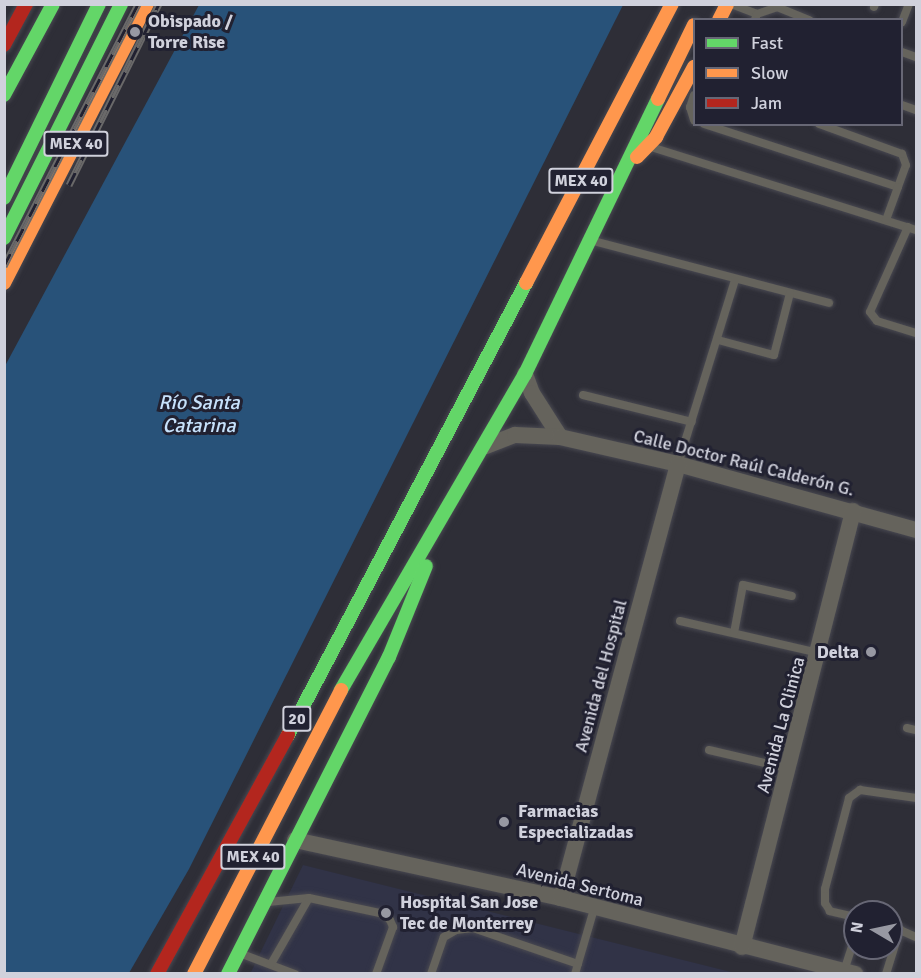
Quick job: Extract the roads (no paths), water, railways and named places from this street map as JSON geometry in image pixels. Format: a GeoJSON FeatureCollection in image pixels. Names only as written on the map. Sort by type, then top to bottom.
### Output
{"type":"FeatureCollection","features":[{"type":"Feature","properties":{"kind":"main road"},"geometry":{"type":"LineString","coordinates":[[4,45],[26,4]]}},
{"type":"Feature","properties":{"kind":"main road"},"geometry":{"type":"LineString","coordinates":[[4,95],[53,4]]}},
{"type":"Feature","properties":{"kind":"main road"},"geometry":{"type":"LineString","coordinates":[[4,198],[99,4]]}},
{"type":"Feature","properties":{"kind":"main road"},"geometry":{"type":"LineString","coordinates":[[4,238],[121,4]]}},
{"type":"Feature","properties":{"kind":"main road","name":"MEX 40"},"geometry":{"type":"LineString","coordinates":[[4,283],[147,4]]}},
{"type":"Feature","properties":{"kind":"main road","name":"MEX 40"},"geometry":{"type":"LineString","coordinates":[[194,974],[312,741],[410,522],[431,461],[672,4]]}},
{"type":"Feature","properties":{"kind":"main road"},"geometry":{"type":"LineString","coordinates":[[720,18],[729,4]]}},
{"type":"Feature","properties":{"kind":"main road","name":"MEX 40"},"geometry":{"type":"LineString","coordinates":[[449,508],[525,374],[693,27]]}},
{"type":"Feature","properties":{"kind":"main road"},"geometry":{"type":"LineString","coordinates":[[624,168],[652,142],[693,73]]}},
{"type":"Feature","properties":{"kind":"main road","name":"20"},"geometry":{"type":"LineString","coordinates":[[158,972],[288,736],[431,461]]}},
{"type":"Feature","properties":{"kind":"main road"},"geometry":{"type":"LineString","coordinates":[[312,741],[449,508]]}},
{"type":"Feature","properties":{"kind":"main road"},"geometry":{"type":"LineString","coordinates":[[228,974],[389,657],[449,508]]}},
{"type":"Feature","properties":{"kind":"street"},"geometry":{"type":"LineString","coordinates":[[525,374],[532,393],[560,437]]}},
{"type":"Feature","properties":{"kind":"street","name":"Calle Doctor Raúl Calderón G."},"geometry":{"type":"LineString","coordinates":[[486,446],[515,435],[560,437],[678,464],[916,530]]}},
{"type":"Feature","properties":{"kind":"street","name":"Avenida del Hospital"},"geometry":{"type":"LineString","coordinates":[[561,898],[678,464]]}},
{"type":"Feature","properties":{"kind":"street","name":"Avenida La Clinica"},"geometry":{"type":"LineString","coordinates":[[742,947],[790,769],[853,511]]}},
{"type":"Feature","properties":{"kind":"street","name":"Avenida Sertoma"},"geometry":{"type":"LineString","coordinates":[[295,840],[561,898],[594,909],[742,947],[850,972]]}},
{"type":"Feature","properties":{"kind":"lane"},"geometry":{"type":"LineString","coordinates":[[729,4],[755,17],[777,7],[805,18]]}},
{"type":"Feature","properties":{"kind":"lane"},"geometry":{"type":"LineString","coordinates":[[903,19],[909,4]]}},
{"type":"Feature","properties":{"kind":"lane"},"geometry":{"type":"LineString","coordinates":[[693,98],[690,107],[693,118]]}},
{"type":"Feature","properties":{"kind":"lane"},"geometry":{"type":"LineString","coordinates":[[669,113],[693,121]]}},
{"type":"Feature","properties":{"kind":"lane"},"geometry":{"type":"LineString","coordinates":[[710,126],[898,187]]}},
{"type":"Feature","properties":{"kind":"lane"},"geometry":{"type":"LineString","coordinates":[[825,126],[902,154],[906,165],[886,220]]}},
{"type":"Feature","properties":{"kind":"lane"},"geometry":{"type":"LineString","coordinates":[[652,142],[670,151],[912,229],[870,312],[877,321],[916,333]]}},
{"type":"Feature","properties":{"kind":"lane"},"geometry":{"type":"LineString","coordinates":[[590,240],[829,303]]}},
{"type":"Feature","properties":{"kind":"lane"},"geometry":{"type":"LineString","coordinates":[[678,464],[735,280]]}},
{"type":"Feature","properties":{"kind":"lane"},"geometry":{"type":"LineString","coordinates":[[718,340],[774,355],[790,293]]}},
{"type":"Feature","properties":{"kind":"lane"},"geometry":{"type":"LineString","coordinates":[[583,395],[692,422]]}},
{"type":"Feature","properties":{"kind":"lane"},"geometry":{"type":"LineString","coordinates":[[734,633],[743,585],[792,596]]}},
{"type":"Feature","properties":{"kind":"lane"},"geometry":{"type":"LineString","coordinates":[[680,621],[819,653]]}},
{"type":"Feature","properties":{"kind":"lane"},"geometry":{"type":"LineString","coordinates":[[907,728],[916,730]]}},
{"type":"Feature","properties":{"kind":"lane"},"geometry":{"type":"LineString","coordinates":[[709,750],[790,769]]}},
{"type":"Feature","properties":{"kind":"lane"},"geometry":{"type":"LineString","coordinates":[[843,914],[830,911],[825,903],[825,889],[849,798],[860,790],[916,798]]}},
{"type":"Feature","properties":{"kind":"lane"},"geometry":{"type":"LineString","coordinates":[[271,964],[309,898]]}},
{"type":"Feature","properties":{"kind":"lane"},"geometry":{"type":"LineString","coordinates":[[264,902],[309,898],[384,914],[393,927],[376,974]]}},
{"type":"Feature","properties":{"kind":"lane"},"geometry":{"type":"LineString","coordinates":[[575,974],[594,909]]}},
{"type":"Feature","properties":{"kind":"lane"},"geometry":{"type":"LineString","coordinates":[[431,974],[444,937],[456,930],[473,928],[578,964]]}},
{"type":"Feature","properties":{"kind":"lane"},"geometry":{"type":"LineString","coordinates":[[239,953],[296,974]]}},
{"type":"Feature","properties":{"kind":"water","name":"Río Santa Catarina"},"geometry":{"type":"Polygon","coordinates":[[[199,5],[623,5],[189,869],[129,973],[5,973],[5,366],[199,5]]]}},
{"type":"Feature","properties":{"kind":"railway"},"geometry":{"type":"LineString","coordinates":[[4,266],[138,4]]}},
{"type":"Feature","properties":{"kind":"railway"},"geometry":{"type":"LineString","coordinates":[[69,185],[159,4]]}},
{"type":"Feature","properties":{"kind":"place","name":"Obispado / Torre Rise"},"geometry":{"type":"Point","coordinates":[135,32]}},
{"type":"Feature","properties":{"kind":"place","name":"Delta"},"geometry":{"type":"Point","coordinates":[871,652]}},
{"type":"Feature","properties":{"kind":"place","name":"Farmacias Especializadas"},"geometry":{"type":"Point","coordinates":[504,822]}},
{"type":"Feature","properties":{"kind":"place","name":"Hospital San Jose Tec de Monterrey"},"geometry":{"type":"Point","coordinates":[386,913]}}]}
